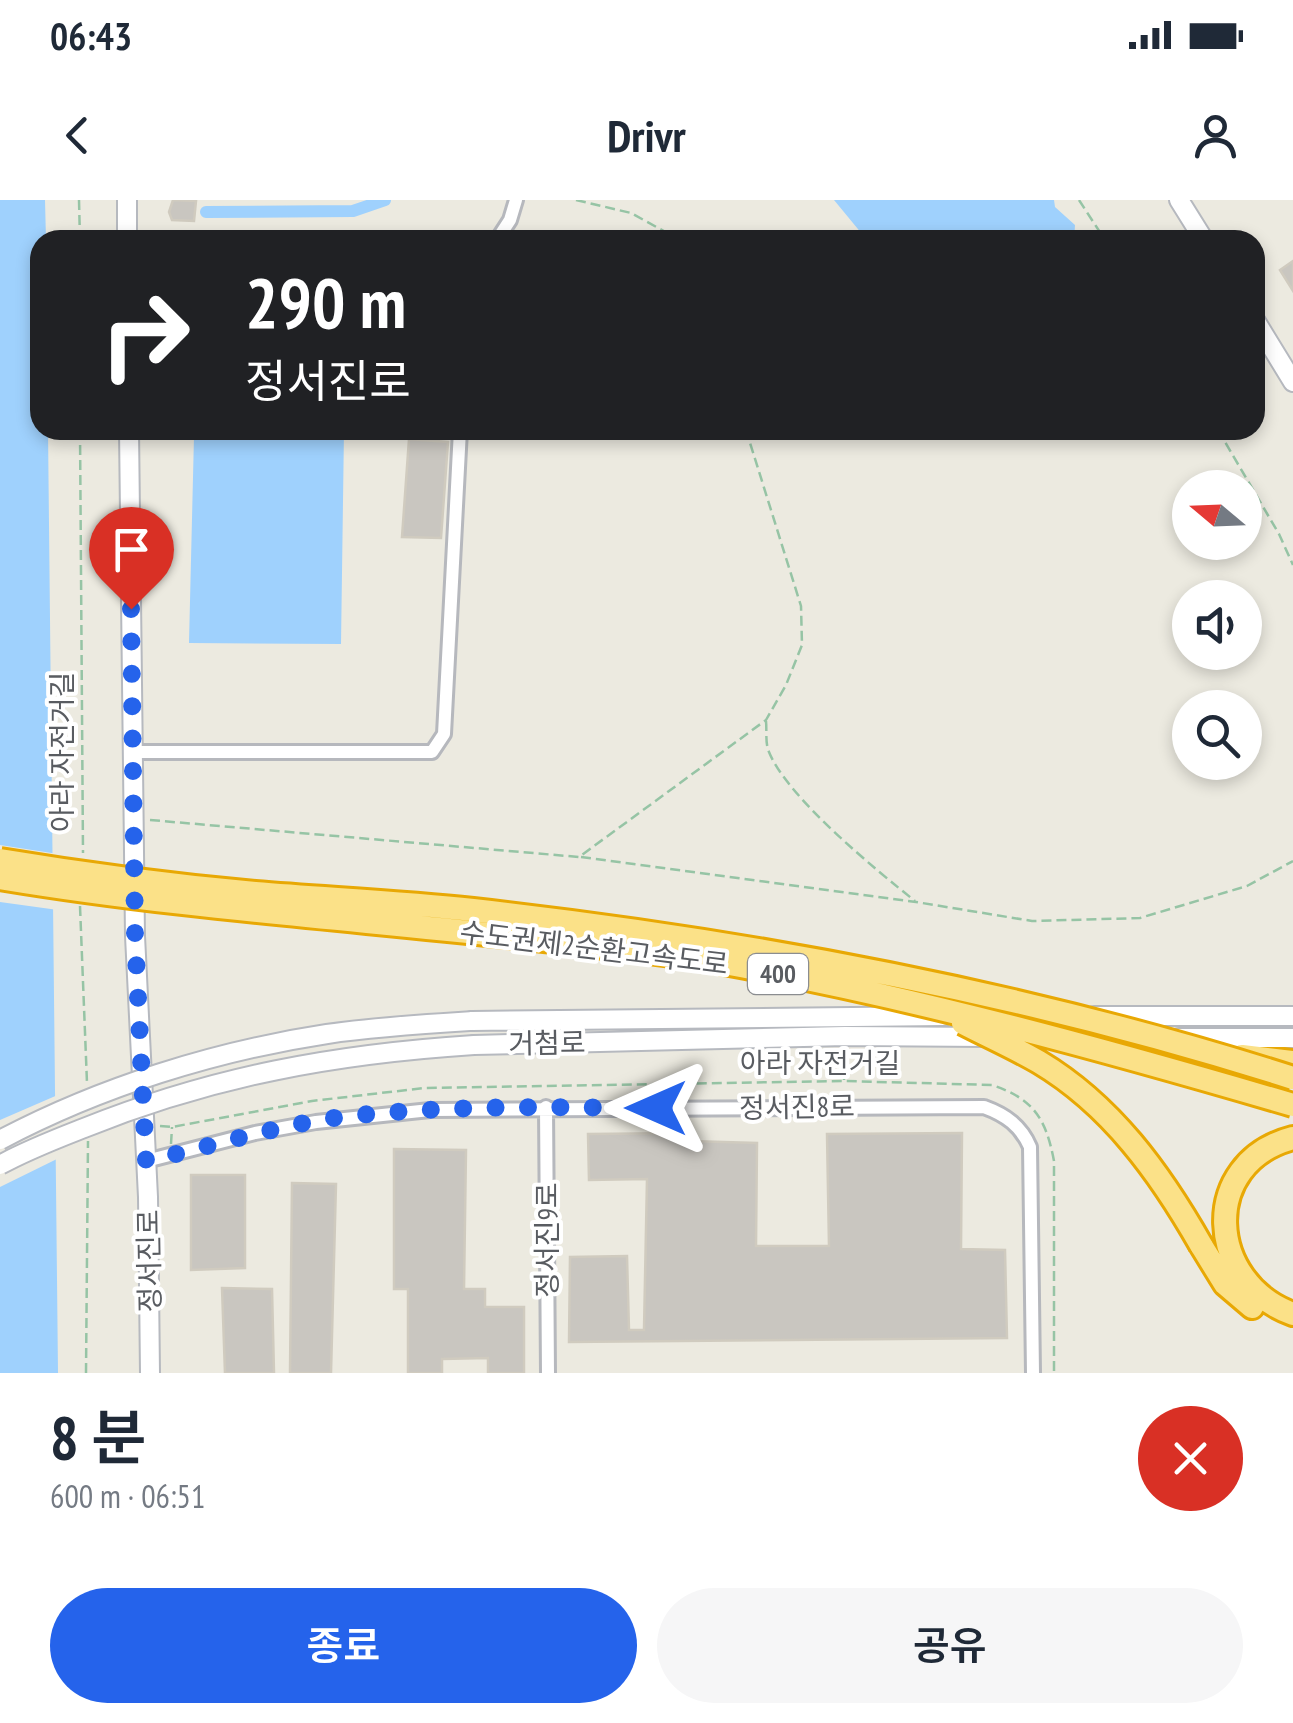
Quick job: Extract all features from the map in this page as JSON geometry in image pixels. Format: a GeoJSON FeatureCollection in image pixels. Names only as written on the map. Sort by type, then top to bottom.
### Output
{"type":"FeatureCollection","features":[{"type":"Feature","properties":{"kind":"highway","name":"수도권제2순환고속도로"},"geometry":{"type":"LineString","coordinates":[[0,860],[149,882],[471,910],[713,942],[935,984],[1214,1053],[1293,1078]]}},
{"type":"Feature","properties":{"kind":"highway","name":"수도권제2순환고속도로"},"geometry":{"type":"LineString","coordinates":[[0,878],[250,912],[468,931],[711,961],[929,1006],[1072,1041],[1293,1105]]}},
{"type":"Feature","properties":{"kind":"highway"},"geometry":{"type":"LineString","coordinates":[[929,1006],[1038,1062],[1078,1088],[1137,1148],[1172,1194],[1225,1284],[1273,1322],[1293,1328]]}},
{"type":"Feature","properties":{"kind":"highway"},"geometry":{"type":"LineString","coordinates":[[1214,1053],[1293,1062]]}},
{"type":"Feature","properties":{"kind":"highway"},"geometry":{"type":"LineString","coordinates":[[1293,1138],[1269,1146],[1246,1165],[1229,1196],[1224,1224],[1225,1240],[1241,1278],[1259,1296],[1293,1314]]}},
{"type":"Feature","properties":{"kind":"street"},"geometry":{"type":"LineString","coordinates":[[127,200],[127,230]]}},
{"type":"Feature","properties":{"kind":"street"},"geometry":{"type":"LineString","coordinates":[[504,230],[516,200]]}},
{"type":"Feature","properties":{"kind":"street"},"geometry":{"type":"LineString","coordinates":[[1179,200],[1198,230]]}},
{"type":"Feature","properties":{"kind":"street"},"geometry":{"type":"LineString","coordinates":[[1265,336],[1293,382]]}},
{"type":"Feature","properties":{"kind":"street","name":"정서진로"},"geometry":{"type":"LineString","coordinates":[[129,440],[135,936],[146,1161],[150,1373]]}},
{"type":"Feature","properties":{"kind":"street"},"geometry":{"type":"LineString","coordinates":[[132,752],[432,752],[444,734],[459,440]]}},
{"type":"Feature","properties":{"kind":"street","name":"거첨로"},"geometry":{"type":"LineString","coordinates":[[0,1140],[190,1064],[261,1046],[374,1028],[472,1021],[1293,1016]]}},
{"type":"Feature","properties":{"kind":"street","name":"거첨로"},"geometry":{"type":"LineString","coordinates":[[0,1165],[128,1110],[245,1075],[386,1050],[845,1036],[1293,1038]]}},
{"type":"Feature","properties":{"kind":"street","name":"정서진8로"},"geometry":{"type":"LineString","coordinates":[[146,1161],[255,1133],[346,1116],[430,1110],[967,1105],[1008,1118],[1025,1136],[1032,1162],[1033,1373]]}},
{"type":"Feature","properties":{"kind":"street","name":"정서진9로"},"geometry":{"type":"LineString","coordinates":[[546,1107],[548,1373]]}},
{"type":"Feature","properties":{"kind":"path"},"geometry":{"type":"LineString","coordinates":[[79,200],[80,230]]}},
{"type":"Feature","properties":{"kind":"path"},"geometry":{"type":"LineString","coordinates":[[576,200],[631,213],[662,230]]}},
{"type":"Feature","properties":{"kind":"path"},"geometry":{"type":"LineString","coordinates":[[1079,200],[1098,230]]}},
{"type":"Feature","properties":{"kind":"path","name":"아라 자전거길"},"geometry":{"type":"LineString","coordinates":[[80,440],[82,863]]}},
{"type":"Feature","properties":{"kind":"path"},"geometry":{"type":"LineString","coordinates":[[580,856],[766,720],[802,645],[801,606],[749,440]]}},
{"type":"Feature","properties":{"kind":"path"},"geometry":{"type":"LineString","coordinates":[[1224,440],[1279,534],[1293,566]]}},
{"type":"Feature","properties":{"kind":"path"},"geometry":{"type":"LineString","coordinates":[[766,720],[768,750],[790,786],[875,870],[916,902]]}},
{"type":"Feature","properties":{"kind":"path"},"geometry":{"type":"LineString","coordinates":[[133,819],[580,856],[1032,921],[1140,918],[1247,886],[1293,861]]}},
{"type":"Feature","properties":{"kind":"path"},"geometry":{"type":"LineString","coordinates":[[81,894],[87,1088]]}},
{"type":"Feature","properties":{"kind":"path"},"geometry":{"type":"LineString","coordinates":[[844,1081],[845,1036]]}},
{"type":"Feature","properties":{"kind":"path","name":"아라 자전거길"},"geometry":{"type":"LineString","coordinates":[[154,1126],[172,1128],[312,1102],[424,1088],[844,1081],[992,1086],[1014,1092],[1044,1122],[1054,1161],[1054,1373]]}},
{"type":"Feature","properties":{"kind":"path"},"geometry":{"type":"LineString","coordinates":[[86,1373],[88,1127]]}},
{"type":"Feature","properties":{"kind":"water"},"geometry":{"type":"Polygon","coordinates":[[[0,200],[45,200],[46,230],[30,230],[30,440],[48,440],[58,1373],[0,1373],[0,200]]]}},
{"type":"Feature","properties":{"kind":"water"},"geometry":{"type":"Polygon","coordinates":[[[834,200],[1054,200],[1055,207],[1075,225],[1075,230],[859,230],[834,200]]]}},
{"type":"Feature","properties":{"kind":"water"},"geometry":{"type":"Polygon","coordinates":[[[194,440],[344,440],[341,644],[189,643],[194,440]]]}},
{"type":"Feature","properties":{"kind":"pier"},"geometry":{"type":"Polygon","coordinates":[[[0,845],[58,854],[58,910],[0,902],[0,845]]]}},
{"type":"Feature","properties":{"kind":"pier"},"geometry":{"type":"Polygon","coordinates":[[[60,1094],[61,1157],[0,1187],[0,1120],[60,1094]]]}},
{"type":"Feature","properties":{"kind":"building"},"geometry":{"type":"Polygon","coordinates":[[[173,200],[196,201],[194,221],[172,220],[169,212],[173,200]]]}},
{"type":"Feature","properties":{"kind":"building"},"geometry":{"type":"Polygon","coordinates":[[[1293,261],[1293,291],[1280,270],[1293,261]]]}},
{"type":"Feature","properties":{"kind":"building"},"geometry":{"type":"Polygon","coordinates":[[[409,440],[448,442],[441,538],[402,537],[409,440]]]}},
{"type":"Feature","properties":{"kind":"building"},"geometry":{"type":"Polygon","coordinates":[[[689,1133],[689,1141],[757,1143],[756,1246],[829,1246],[827,1134],[962,1133],[961,1249],[1005,1250],[1007,1338],[569,1342],[570,1257],[627,1256],[629,1330],[644,1330],[647,1179],[589,1180],[588,1134],[689,1133]]]}},
{"type":"Feature","properties":{"kind":"building"},"geometry":{"type":"Polygon","coordinates":[[[394,1149],[466,1150],[464,1289],[485,1289],[485,1307],[524,1307],[524,1373],[488,1373],[488,1358],[442,1359],[442,1373],[408,1373],[408,1289],[394,1289],[394,1149]]]}},
{"type":"Feature","properties":{"kind":"building"},"geometry":{"type":"Polygon","coordinates":[[[191,1175],[245,1175],[245,1268],[191,1270],[191,1175]]]}},
{"type":"Feature","properties":{"kind":"building"},"geometry":{"type":"Polygon","coordinates":[[[292,1183],[336,1184],[331,1373],[290,1373],[292,1183]]]}},
{"type":"Feature","properties":{"kind":"building"},"geometry":{"type":"Polygon","coordinates":[[[222,1288],[272,1289],[274,1373],[225,1373],[222,1288]]]}},
{"type":"Feature","properties":{"kind":"waterway"},"geometry":{"type":"LineString","coordinates":[[206,212],[353,211],[385,200]]}},
{"type":"Feature","properties":{"kind":"route"},"geometry":{"type":"LineString","coordinates":[[131,609],[135,936],[146,1161],[255,1133],[346,1116],[546,1107],[656,1108]]}}]}
